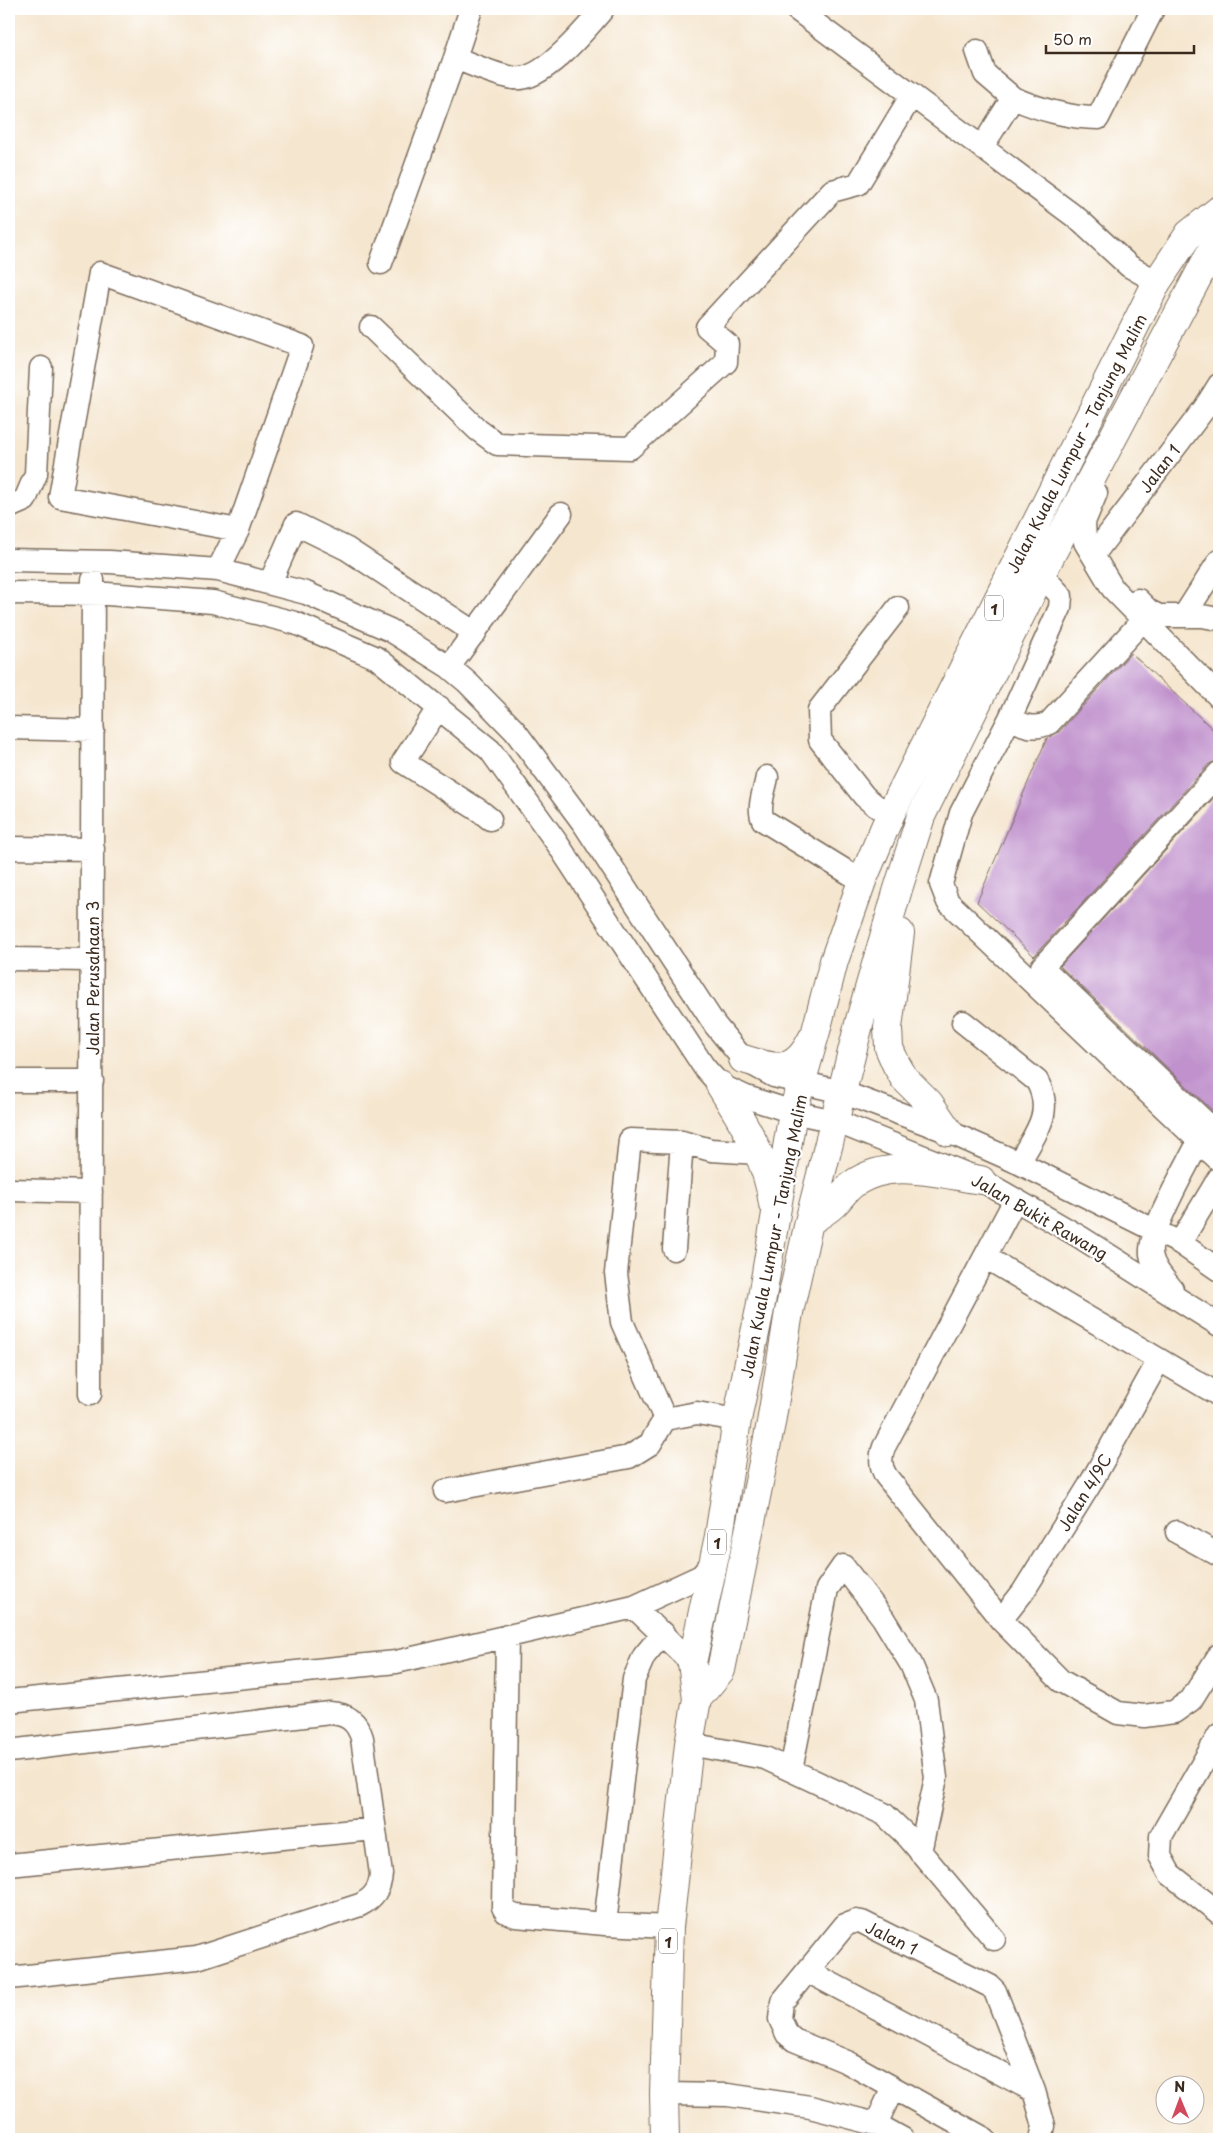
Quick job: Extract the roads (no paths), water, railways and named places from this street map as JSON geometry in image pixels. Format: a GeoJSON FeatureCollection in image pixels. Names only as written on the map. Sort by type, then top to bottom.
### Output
{"type":"FeatureCollection","features":[{"type":"Feature","properties":{"kind":"main road","name":"Jalan Kuala Lumpur - Tanjung Malim"},"geometry":{"type":"LineString","coordinates":[[665,2139],[664,2094],[669,1927],[689,1744],[697,1699],[692,1662],[719,1536],[737,1420],[775,1222],[793,1112],[803,1082],[834,960],[862,881],[891,813],[1157,282],[1189,234],[1219,210]]}},
{"type":"Feature","properties":{"kind":"main road","name":"Jalan Kuala Lumpur - Tanjung Malim"},"geometry":{"type":"LineString","coordinates":[[697,1699],[721,1670],[770,1423],[789,1312],[809,1222],[842,1092],[898,889],[921,816],[1041,574],[1214,248],[1219,233]]}},
{"type":"Feature","properties":{"kind":"main road"},"geometry":{"type":"LineString","coordinates":[[921,816],[896,958],[888,1028],[889,1048],[904,1078],[930,1103],[949,1132]]}},
{"type":"Feature","properties":{"kind":"main road"},"geometry":{"type":"LineString","coordinates":[[743,1059],[774,1067],[795,1063],[805,1053],[816,1031]]}},
{"type":"Feature","properties":{"kind":"main road"},"geometry":{"type":"LineString","coordinates":[[720,1084],[745,1126],[766,1172],[775,1222]]}},
{"type":"Feature","properties":{"kind":"main road"},"geometry":{"type":"LineString","coordinates":[[809,1222],[835,1203],[844,1190],[855,1182],[882,1170],[920,1170],[981,1180]]}},
{"type":"Feature","properties":{"kind":"street"},"geometry":{"type":"LineString","coordinates":[[381,263],[471,9]]}},
{"type":"Feature","properties":{"kind":"street"},"geometry":{"type":"LineString","coordinates":[[455,58],[515,78],[530,77],[573,44],[603,9]]}},
{"type":"Feature","properties":{"kind":"street"},"geometry":{"type":"LineString","coordinates":[[796,9],[1078,219],[1129,266],[1157,282]]}},
{"type":"Feature","properties":{"kind":"street"},"geometry":{"type":"LineString","coordinates":[[977,52],[985,74],[1012,98],[1025,104],[1082,118],[1098,118],[1153,9]]}},
{"type":"Feature","properties":{"kind":"street"},"geometry":{"type":"LineString","coordinates":[[371,327],[478,430],[497,444],[630,448],[726,362],[727,344],[708,326],[832,191],[858,184],[912,95]]}},
{"type":"Feature","properties":{"kind":"street"},"geometry":{"type":"LineString","coordinates":[[982,147],[1012,98]]}},
{"type":"Feature","properties":{"kind":"street"},"geometry":{"type":"LineString","coordinates":[[218,570],[238,530],[302,346],[100,273],[60,497],[238,530]]}},
{"type":"Feature","properties":{"kind":"street"},"geometry":{"type":"LineString","coordinates":[[9,515],[9,507],[25,500],[36,474],[41,368]]}},
{"type":"Feature","properties":{"kind":"street","name":"Jalan 1"},"geometry":{"type":"LineString","coordinates":[[1098,550],[1212,414],[1219,385]]}},
{"type":"Feature","properties":{"kind":"street"},"geometry":{"type":"LineString","coordinates":[[1133,400],[1121,448],[1097,490],[1084,522],[1084,542],[1113,590],[1219,696]]}},
{"type":"Feature","properties":{"kind":"street"},"geometry":{"type":"LineString","coordinates":[[449,667],[561,514]]}},
{"type":"Feature","properties":{"kind":"street"},"geometry":{"type":"LineString","coordinates":[[1084,522],[1106,568],[1149,611],[1159,616],[1219,619]]}},
{"type":"Feature","properties":{"kind":"street"},"geometry":{"type":"LineString","coordinates":[[270,583],[296,524],[347,549],[474,632]]}},
{"type":"Feature","properties":{"kind":"street"},"geometry":{"type":"LineString","coordinates":[[9,560],[93,562],[218,570],[306,593],[390,630],[449,667],[467,682],[515,731],[584,824],[715,1025],[743,1059]]}},
{"type":"Feature","properties":{"kind":"street","name":"Jalan Perusahaan 3"},"geometry":{"type":"LineString","coordinates":[[90,1394],[93,562]]}},
{"type":"Feature","properties":{"kind":"street"},"geometry":{"type":"LineString","coordinates":[[1184,616],[1219,562]]}},
{"type":"Feature","properties":{"kind":"street"},"geometry":{"type":"LineString","coordinates":[[1041,574],[1061,596],[1060,608],[1010,718],[961,813],[941,884],[948,902],[1209,1151]]}},
{"type":"Feature","properties":{"kind":"street"},"geometry":{"type":"LineString","coordinates":[[9,593],[94,594],[213,602],[295,623],[377,658],[490,750],[557,843],[704,1067],[720,1084]]}},
{"type":"Feature","properties":{"kind":"street"},"geometry":{"type":"LineString","coordinates":[[891,813],[876,806],[864,796],[820,740],[819,710],[898,608]]}},
{"type":"Feature","properties":{"kind":"street"},"geometry":{"type":"LineString","coordinates":[[1010,718],[1028,727],[1043,726],[1049,723],[1143,620]]}},
{"type":"Feature","properties":{"kind":"street"},"geometry":{"type":"LineString","coordinates":[[439,707],[403,762],[480,810],[490,820]]}},
{"type":"Feature","properties":{"kind":"street"},"geometry":{"type":"LineString","coordinates":[[9,728],[93,730]]}},
{"type":"Feature","properties":{"kind":"street"},"geometry":{"type":"LineString","coordinates":[[1181,1300],[1157,1271],[1150,1253],[1155,1231],[1209,1151],[1205,1122],[1042,967],[1219,773]]}},
{"type":"Feature","properties":{"kind":"street"},"geometry":{"type":"LineString","coordinates":[[768,777],[760,814],[763,820],[862,881]]}},
{"type":"Feature","properties":{"kind":"street"},"geometry":{"type":"LineString","coordinates":[[531,808],[557,788]]}},
{"type":"Feature","properties":{"kind":"street"},"geometry":{"type":"LineString","coordinates":[[9,848],[92,849]]}},
{"type":"Feature","properties":{"kind":"street"},"geometry":{"type":"LineString","coordinates":[[9,960],[92,960]]}},
{"type":"Feature","properties":{"kind":"street"},"geometry":{"type":"LineString","coordinates":[[963,1022],[1037,1081],[1042,1090],[1045,1099],[1044,1116],[1019,1163]]}},
{"type":"Feature","properties":{"kind":"street","name":"Jalan Bukit Rawang"},"geometry":{"type":"LineString","coordinates":[[743,1059],[774,1076],[842,1092],[949,1132],[1019,1163],[1180,1243],[1219,1270]]}},
{"type":"Feature","properties":{"kind":"street"},"geometry":{"type":"LineString","coordinates":[[9,1081],[92,1081]]}},
{"type":"Feature","properties":{"kind":"street","name":"Jalan Bukit Rawang"},"geometry":{"type":"LineString","coordinates":[[720,1084],[746,1097],[793,1112],[835,1121],[981,1180],[1080,1237],[1219,1325]]}},
{"type":"Feature","properties":{"kind":"street"},"geometry":{"type":"LineString","coordinates":[[665,1419],[622,1322],[616,1273],[630,1140],[682,1142],[711,1150],[758,1153]]}},
{"type":"Feature","properties":{"kind":"street"},"geometry":{"type":"LineString","coordinates":[[674,1249],[682,1142]]}},
{"type":"Feature","properties":{"kind":"street"},"geometry":{"type":"LineString","coordinates":[[1180,1243],[1219,1178]]}},
{"type":"Feature","properties":{"kind":"street"},"geometry":{"type":"LineString","coordinates":[[9,1190],[91,1192]]}},
{"type":"Feature","properties":{"kind":"street"},"geometry":{"type":"LineString","coordinates":[[1015,1200],[884,1447],[881,1462],[886,1476],[1001,1620],[1061,1681],[1118,1712],[1144,1716],[1174,1712],[1191,1700],[1219,1655]]}},
{"type":"Feature","properties":{"kind":"street"},"geometry":{"type":"LineString","coordinates":[[985,1257],[1219,1394]]}},
{"type":"Feature","properties":{"kind":"street","name":"Jalan 4/9C"},"geometry":{"type":"LineString","coordinates":[[1001,1620],[1023,1592],[1089,1486],[1160,1360]]}},
{"type":"Feature","properties":{"kind":"street"},"geometry":{"type":"LineString","coordinates":[[445,1491],[628,1457],[650,1444],[665,1419],[697,1413],[737,1420]]}},
{"type":"Feature","properties":{"kind":"street"},"geometry":{"type":"LineString","coordinates":[[1177,1532],[1219,1555]]}},
{"type":"Feature","properties":{"kind":"street"},"geometry":{"type":"LineString","coordinates":[[9,1701],[396,1662],[634,1608],[701,1576],[712,1563]]}},
{"type":"Feature","properties":{"kind":"street"},"geometry":{"type":"LineString","coordinates":[[791,1770],[827,1589],[842,1566],[883,1618],[911,1664],[926,1700],[936,1778],[920,1852]]}},
{"type":"Feature","properties":{"kind":"street"},"geometry":{"type":"LineString","coordinates":[[634,1608],[692,1662]]}},
{"type":"Feature","properties":{"kind":"street"},"geometry":{"type":"LineString","coordinates":[[605,1924],[634,1679],[644,1656],[663,1633]]}},
{"type":"Feature","properties":{"kind":"street"},"geometry":{"type":"LineString","coordinates":[[508,1636],[503,1907],[506,1912],[516,1916],[605,1924],[669,1927]]}},
{"type":"Feature","properties":{"kind":"street"},"geometry":{"type":"LineString","coordinates":[[9,1751],[339,1713],[355,1722],[360,1729],[380,1882],[374,1896],[360,1905],[198,1958],[9,1978]]}},
{"type":"Feature","properties":{"kind":"street"},"geometry":{"type":"LineString","coordinates":[[1219,1735],[1160,1836],[1160,1856],[1170,1874],[1219,1913]]}},
{"type":"Feature","properties":{"kind":"street"},"geometry":{"type":"LineString","coordinates":[[689,1744],[765,1758],[884,1814],[920,1852],[994,1939]]}},
{"type":"Feature","properties":{"kind":"street"},"geometry":{"type":"LineString","coordinates":[[9,1865],[374,1829]]}},
{"type":"Feature","properties":{"kind":"street","name":"Jalan 1"},"geometry":{"type":"LineString","coordinates":[[985,2139],[847,2062],[794,2040],[787,2034],[780,2019],[782,2002],[809,1972],[845,1925],[856,1921],[990,1986],[997,1995],[1034,2091],[1044,2126],[1041,2139]]}},
{"type":"Feature","properties":{"kind":"street"},"geometry":{"type":"LineString","coordinates":[[809,1972],[1034,2091]]}},
{"type":"Feature","properties":{"kind":"street"},"geometry":{"type":"LineString","coordinates":[[876,2124],[893,2088]]}},
{"type":"Feature","properties":{"kind":"street"},"geometry":{"type":"LineString","coordinates":[[664,2094],[728,2095],[810,2107],[876,2124],[903,2139]]}}]}
